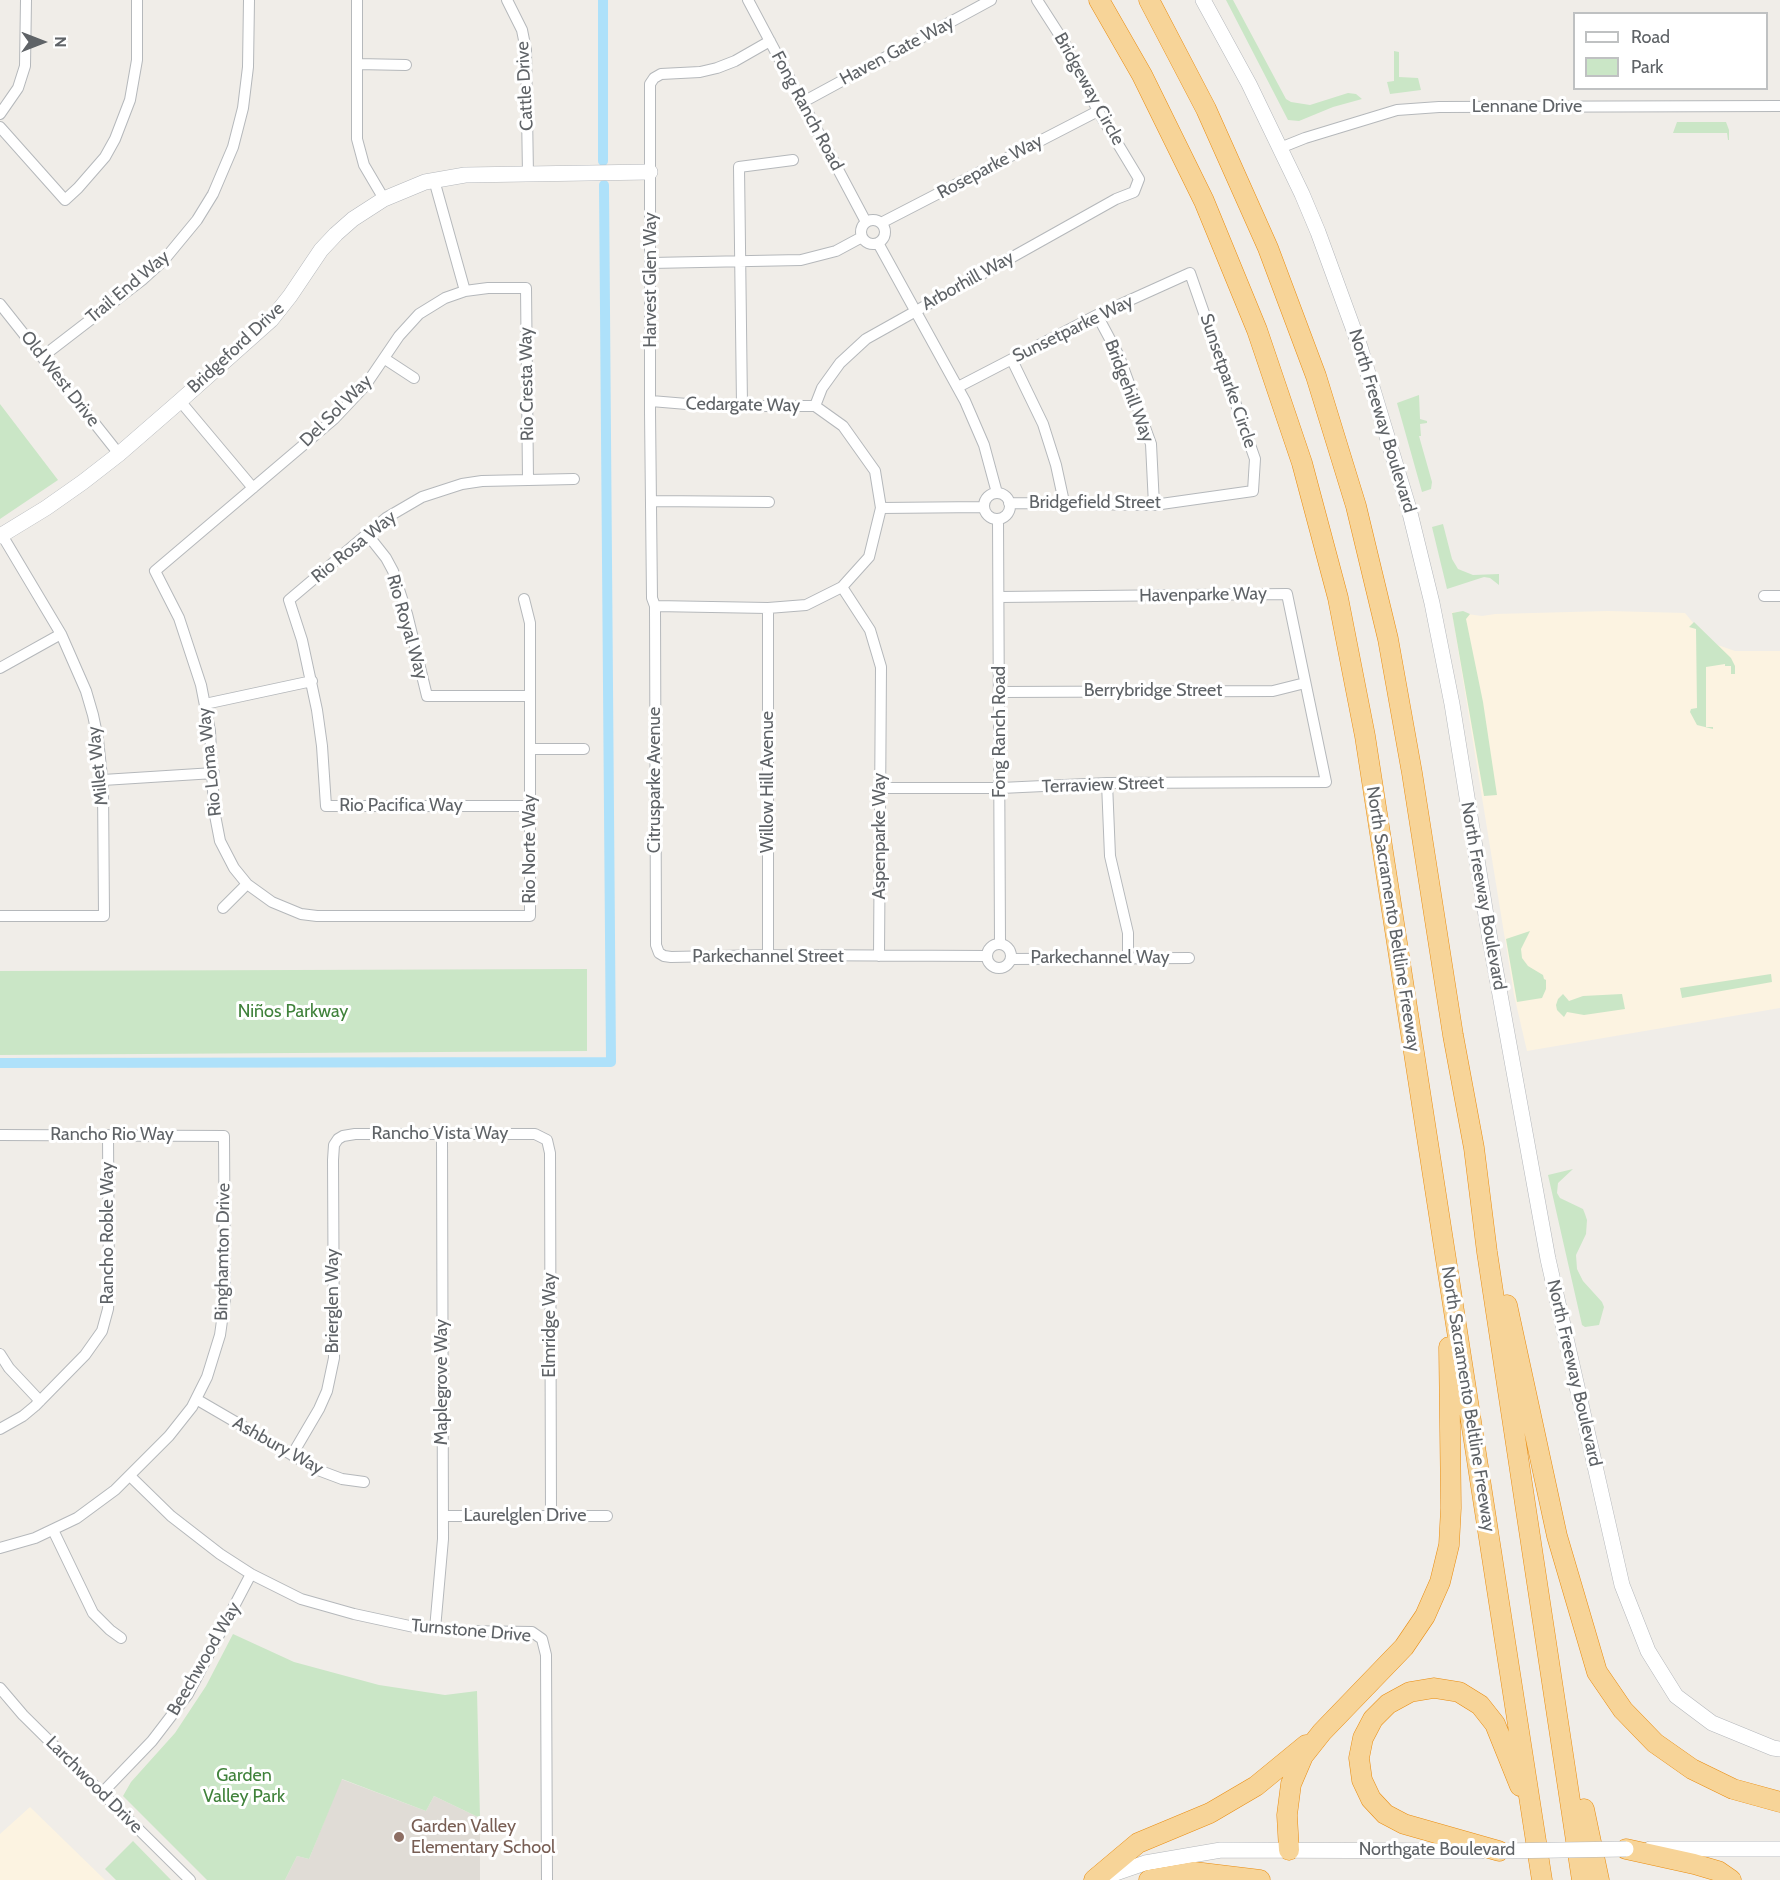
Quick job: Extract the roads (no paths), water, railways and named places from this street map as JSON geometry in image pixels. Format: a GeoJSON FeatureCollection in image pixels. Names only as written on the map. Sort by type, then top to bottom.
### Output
{"type":"FeatureCollection","features":[{"type":"Feature","properties":{"kind":"highway","name":"North Sacramento Beltline Freeway"},"geometry":{"type":"LineString","coordinates":[[1099,0],[1142,75],[1204,201],[1257,330],[1302,463],[1338,598],[1365,736],[1542,1880]]}},
{"type":"Feature","properties":{"kind":"highway"},"geometry":{"type":"LineString","coordinates":[[1149,0],[1206,109],[1268,248],[1316,376],[1356,506],[1388,639],[1412,773],[1453,1035],[1474,1148],[1557,1536],[1597,1672],[1623,1710],[1655,1743],[1692,1769],[1733,1789],[1780,1802]]}},
{"type":"Feature","properties":{"kind":"highway"},"geometry":{"type":"LineString","coordinates":[[1474,1148],[1487,1251],[1582,1880]]}},
{"type":"Feature","properties":{"kind":"highway"},"geometry":{"type":"LineString","coordinates":[[1289,1850],[1287,1815],[1291,1784],[1303,1756],[1322,1732],[1404,1647],[1425,1616],[1440,1582],[1449,1545],[1451,1508],[1448,1276]]}},
{"type":"Feature","properties":{"kind":"highway"},"geometry":{"type":"LineString","coordinates":[[1539,1592],[1599,1880]]}},
{"type":"Feature","properties":{"kind":"highway"},"geometry":{"type":"LineString","coordinates":[[1499,1851],[1404,1824],[1385,1814],[1371,1799],[1362,1780],[1359,1758],[1363,1738],[1373,1719],[1388,1704],[1410,1692],[1434,1688],[1458,1692],[1480,1705],[1496,1724],[1533,1819]]}},
{"type":"Feature","properties":{"kind":"highway"},"geometry":{"type":"LineString","coordinates":[[1096,1880],[1138,1843],[1210,1813],[1256,1786],[1322,1732]]}},
{"type":"Feature","properties":{"kind":"highway"},"geometry":{"type":"LineString","coordinates":[[1626,1849],[1718,1871],[1731,1880]]}},
{"type":"Feature","properties":{"kind":"highway"},"geometry":{"type":"LineString","coordinates":[[1149,1880],[1194,1872],[1260,1880]]}},
{"type":"Feature","properties":{"kind":"street"},"geometry":{"type":"LineString","coordinates":[[0,114],[18,88],[25,66],[26,0]]}},
{"type":"Feature","properties":{"kind":"street"},"geometry":{"type":"LineString","coordinates":[[0,127],[66,200],[92,173],[110,148],[124,120],[137,60],[138,0]]}},
{"type":"Feature","properties":{"kind":"street","name":"Trail End Way"},"geometry":{"type":"LineString","coordinates":[[42,357],[142,280],[164,260],[197,220],[213,194],[233,147],[243,108],[248,68],[249,0]]}},
{"type":"Feature","properties":{"kind":"street"},"geometry":{"type":"LineString","coordinates":[[357,0],[357,139],[364,165],[384,199]]}},
{"type":"Feature","properties":{"kind":"street","name":"Cattle Drive"},"geometry":{"type":"LineString","coordinates":[[507,0],[522,30],[526,50],[528,175]]}},
{"type":"Feature","properties":{"kind":"street","name":"Fong Ranch Road"},"geometry":{"type":"LineString","coordinates":[[748,0],[866,222]]}},
{"type":"Feature","properties":{"kind":"street","name":"Haven Gate Way"},"geometry":{"type":"LineString","coordinates":[[803,102],[991,0]]}},
{"type":"Feature","properties":{"kind":"street","name":"Bridgeway Circle"},"geometry":{"type":"LineString","coordinates":[[1037,0],[1064,42],[1098,111],[1139,179]]}},
{"type":"Feature","properties":{"kind":"street","name":"North Freeway Boulevard"},"geometry":{"type":"LineString","coordinates":[[1203,0],[1249,84],[1318,232],[1360,347],[1385,425],[1420,553],[1452,704],[1489,934],[1548,1259],[1622,1586],[1648,1651],[1677,1696],[1712,1723],[1780,1749]]}},
{"type":"Feature","properties":{"kind":"street","name":"Harvest Glen Way"},"geometry":{"type":"LineString","coordinates":[[655,606],[652,598],[650,84],[661,74],[700,72],[717,68],[735,61],[770,41]]}},
{"type":"Feature","properties":{"kind":"street"},"geometry":{"type":"LineString","coordinates":[[357,64],[406,64]]}},
{"type":"Feature","properties":{"kind":"street","name":"Lennane Drive"},"geometry":{"type":"LineString","coordinates":[[1280,148],[1397,110],[1439,107],[1780,106]]}},
{"type":"Feature","properties":{"kind":"street","name":"Roseparke Way"},"geometry":{"type":"LineString","coordinates":[[881,223],[1098,111]]}},
{"type":"Feature","properties":{"kind":"street"},"geometry":{"type":"LineString","coordinates":[[742,405],[739,167],[793,160]]}},
{"type":"Feature","properties":{"kind":"street","name":"Bridgeford Drive"},"geometry":{"type":"LineString","coordinates":[[1,535],[46,508],[119,454],[180,401],[276,315],[321,250],[336,234],[353,219],[384,199],[434,180],[465,175],[650,172]]}},
{"type":"Feature","properties":{"kind":"street","name":"Arborhill Way"},"geometry":{"type":"LineString","coordinates":[[815,406],[822,388],[840,363],[866,339],[915,310],[1134,192],[1139,179]]}},
{"type":"Feature","properties":{"kind":"street"},"geometry":{"type":"LineString","coordinates":[[434,180],[465,291]]}},
{"type":"Feature","properties":{"kind":"street"},"geometry":{"type":"LineString","coordinates":[[874,220],[881,223],[885,233],[878,243],[868,243],[862,237],[861,228],[866,222],[874,220]]}},
{"type":"Feature","properties":{"kind":"street"},"geometry":{"type":"LineString","coordinates":[[651,263],[801,260],[817,258],[836,251],[862,237]]}},
{"type":"Feature","properties":{"kind":"street"},"geometry":{"type":"LineString","coordinates":[[878,243],[958,387],[984,445],[997,493]]}},
{"type":"Feature","properties":{"kind":"street","name":"Sunsetparke Way"},"geometry":{"type":"LineString","coordinates":[[958,387],[1097,315],[1190,273]]}},
{"type":"Feature","properties":{"kind":"street","name":"Sunsetparke Circle"},"geometry":{"type":"LineString","coordinates":[[1190,273],[1255,459],[1253,491]]}},
{"type":"Feature","properties":{"kind":"street","name":"Del Sol Way"},"geometry":{"type":"LineString","coordinates":[[155,571],[334,419],[365,386],[404,330],[419,314],[444,298],[465,291],[488,288],[526,288]]}},
{"type":"Feature","properties":{"kind":"street","name":"Rio Cresta Way"},"geometry":{"type":"LineString","coordinates":[[526,288],[528,480]]}},
{"type":"Feature","properties":{"kind":"street","name":"Old West Drive"},"geometry":{"type":"LineString","coordinates":[[0,304],[119,454]]}},
{"type":"Feature","properties":{"kind":"street","name":"Bridgehill Way"},"geometry":{"type":"LineString","coordinates":[[1097,315],[1119,356],[1151,444],[1154,505]]}},
{"type":"Feature","properties":{"kind":"street"},"geometry":{"type":"LineString","coordinates":[[385,359],[414,378]]}},
{"type":"Feature","properties":{"kind":"street"},"geometry":{"type":"LineString","coordinates":[[1012,360],[1043,424],[1056,465],[1064,502]]}},
{"type":"Feature","properties":{"kind":"street"},"geometry":{"type":"LineString","coordinates":[[180,401],[253,488]]}},
{"type":"Feature","properties":{"kind":"street","name":"Cedargate Way"},"geometry":{"type":"LineString","coordinates":[[651,402],[711,406],[815,406],[843,426],[875,471],[881,508]]}},
{"type":"Feature","properties":{"kind":"street","name":"Rio Rosa Way"},"geometry":{"type":"LineString","coordinates":[[312,681],[290,600],[367,534],[403,507],[441,490],[482,481],[574,479]]}},
{"type":"Feature","properties":{"kind":"street","name":"Bridgefield Street"},"geometry":{"type":"LineString","coordinates":[[1009,503],[1154,505],[1253,491]]}},
{"type":"Feature","properties":{"kind":"street"},"geometry":{"type":"LineString","coordinates":[[997,493],[1005,496],[1010,507],[1006,515],[998,519],[989,516],[984,507],[989,496],[997,493]]}},
{"type":"Feature","properties":{"kind":"street"},"geometry":{"type":"LineString","coordinates":[[652,501],[769,502]]}},
{"type":"Feature","properties":{"kind":"street"},"geometry":{"type":"LineString","coordinates":[[655,606],[768,608],[806,604],[842,587],[869,557],[881,508],[984,507]]}},
{"type":"Feature","properties":{"kind":"street","name":"Fong Ranch Road"},"geometry":{"type":"LineString","coordinates":[[998,519],[1000,944]]}},
{"type":"Feature","properties":{"kind":"street","name":"Rio Royal Way"},"geometry":{"type":"LineString","coordinates":[[367,534],[386,558],[396,580],[407,614],[427,696],[530,696]]}},
{"type":"Feature","properties":{"kind":"street","name":"Millet Way"},"geometry":{"type":"LineString","coordinates":[[0,916],[104,916],[103,780],[98,739],[88,699],[61,634],[1,535]]}},
{"type":"Feature","properties":{"kind":"street","name":"Rio Loma Way"},"geometry":{"type":"LineString","coordinates":[[155,571],[178,618],[192,655],[205,704],[214,773],[214,810],[220,841],[234,868],[247,884]]}},
{"type":"Feature","properties":{"kind":"street","name":"Aspenparke Way"},"geometry":{"type":"LineString","coordinates":[[842,587],[870,630],[881,667],[879,956]]}},
{"type":"Feature","properties":{"kind":"street","name":"Havenparke Way"},"geometry":{"type":"LineString","coordinates":[[999,597],[1287,594],[1326,782]]}},
{"type":"Feature","properties":{"kind":"street"},"geometry":{"type":"LineString","coordinates":[[1764,596],[1780,596]]}},
{"type":"Feature","properties":{"kind":"street","name":"Rio Norte Way"},"geometry":{"type":"LineString","coordinates":[[247,884],[272,902],[301,914],[317,916],[530,916],[530,623],[524,599]]}},
{"type":"Feature","properties":{"kind":"street","name":"Citrusparke Avenue"},"geometry":{"type":"LineString","coordinates":[[655,606],[655,935],[659,952]]}},
{"type":"Feature","properties":{"kind":"street","name":"Willow Hill Avenue"},"geometry":{"type":"LineString","coordinates":[[768,608],[768,955]]}},
{"type":"Feature","properties":{"kind":"street"},"geometry":{"type":"LineString","coordinates":[[0,668],[61,634]]}},
{"type":"Feature","properties":{"kind":"street"},"geometry":{"type":"LineString","coordinates":[[205,704],[312,681]]}},
{"type":"Feature","properties":{"kind":"street","name":"Rio Pacifica Way"},"geometry":{"type":"LineString","coordinates":[[312,681],[322,746],[326,806],[530,806]]}},
{"type":"Feature","properties":{"kind":"street","name":"Berrybridge Street"},"geometry":{"type":"LineString","coordinates":[[1000,692],[1273,691],[1305,683]]}},
{"type":"Feature","properties":{"kind":"street"},"geometry":{"type":"LineString","coordinates":[[530,749],[585,749]]}},
{"type":"Feature","properties":{"kind":"street"},"geometry":{"type":"LineString","coordinates":[[103,780],[214,773]]}},
{"type":"Feature","properties":{"kind":"street","name":"Terraview Street"},"geometry":{"type":"LineString","coordinates":[[880,788],[1001,788],[1107,783],[1326,782]]}},
{"type":"Feature","properties":{"kind":"street"},"geometry":{"type":"LineString","coordinates":[[1107,783],[1110,856],[1128,933],[1128,958]]}},
{"type":"Feature","properties":{"kind":"street"},"geometry":{"type":"LineString","coordinates":[[223,908],[247,884]]}},
{"type":"Feature","properties":{"kind":"street"},"geometry":{"type":"LineString","coordinates":[[1000,944],[1010,951],[1011,959],[1007,966],[1000,969],[989,964],[987,956],[989,949],[1000,944]]}},
{"type":"Feature","properties":{"kind":"street","name":"Parkechannel Street"},"geometry":{"type":"LineString","coordinates":[[659,952],[671,957],[879,956]]}},
{"type":"Feature","properties":{"kind":"street"},"geometry":{"type":"LineString","coordinates":[[879,956],[987,956]]}},
{"type":"Feature","properties":{"kind":"street","name":"Parkechannel Way"},"geometry":{"type":"LineString","coordinates":[[1011,959],[1189,958]]}},
{"type":"Feature","properties":{"kind":"street","name":"Rancho Vista Way"},"geometry":{"type":"LineString","coordinates":[[338,1139],[349,1134],[528,1134],[542,1136]]}},
{"type":"Feature","properties":{"kind":"street","name":"Maplegrove Way"},"geometry":{"type":"LineString","coordinates":[[435,1629],[442,1569],[443,1516],[442,1134]]}},
{"type":"Feature","properties":{"kind":"street","name":"Rancho Rio Way"},"geometry":{"type":"LineString","coordinates":[[0,1135],[224,1136]]}},
{"type":"Feature","properties":{"kind":"street","name":"Rancho Roble Way"},"geometry":{"type":"LineString","coordinates":[[0,1429],[23,1416],[40,1401],[94,1344],[106,1317],[109,1295],[108,1135]]}},
{"type":"Feature","properties":{"kind":"street","name":"Binghamton Drive"},"geometry":{"type":"LineString","coordinates":[[0,1548],[53,1530],[100,1502],[130,1476],[174,1430],[196,1399],[215,1357],[224,1313],[224,1136]]}},
{"type":"Feature","properties":{"kind":"street","name":"Elmridge Way"},"geometry":{"type":"LineString","coordinates":[[542,1136],[547,1140],[550,1153],[551,1516]]}},
{"type":"Feature","properties":{"kind":"street","name":"Brierglen Way"},"geometry":{"type":"LineString","coordinates":[[292,1455],[319,1409],[331,1378],[334,1358],[333,1152],[338,1139]]}},
{"type":"Feature","properties":{"kind":"street"},"geometry":{"type":"LineString","coordinates":[[0,1354],[9,1368],[40,1401]]}},
{"type":"Feature","properties":{"kind":"street","name":"Ashbury Way"},"geometry":{"type":"LineString","coordinates":[[196,1399],[318,1470],[364,1482]]}},
{"type":"Feature","properties":{"kind":"street","name":"Turnstone Drive"},"geometry":{"type":"LineString","coordinates":[[130,1476],[195,1536],[251,1574],[302,1599],[378,1620],[435,1629],[532,1632],[542,1639],[545,1645],[547,1880]]}},
{"type":"Feature","properties":{"kind":"street","name":"Laurelglen Drive"},"geometry":{"type":"LineString","coordinates":[[443,1516],[607,1516]]}},
{"type":"Feature","properties":{"kind":"street"},"geometry":{"type":"LineString","coordinates":[[53,1530],[89,1606],[104,1625],[121,1638]]}},
{"type":"Feature","properties":{"kind":"street","name":"Beechwood Way"},"geometry":{"type":"LineString","coordinates":[[102,1793],[152,1741],[188,1694],[251,1574]]}},
{"type":"Feature","properties":{"kind":"street","name":"Larchwood Drive"},"geometry":{"type":"LineString","coordinates":[[0,1688],[23,1715],[190,1880]]}},
{"type":"Feature","properties":{"kind":"street","name":"Northgate Boulevard"},"geometry":{"type":"LineString","coordinates":[[1096,1880],[1144,1863],[1221,1850],[1780,1849]]}},
{"type":"Feature","properties":{"kind":"waterway"},"geometry":{"type":"LineString","coordinates":[[603,0],[603,161]]}},
{"type":"Feature","properties":{"kind":"waterway"},"geometry":{"type":"LineString","coordinates":[[0,1063],[611,1062],[604,185]]}},
{"type":"Feature","properties":{"kind":"place","name":"Garden Valley Elementary School"},"geometry":{"type":"Point","coordinates":[399,1837]}},
{"type":"Feature","properties":{"kind":"park label","name":"Niños Parkway"},"geometry":{"type":"Point","coordinates":[293,1012]}},
{"type":"Feature","properties":{"kind":"park label","name":"Garden Valley Park"},"geometry":{"type":"Point","coordinates":[244,1786]}}]}
